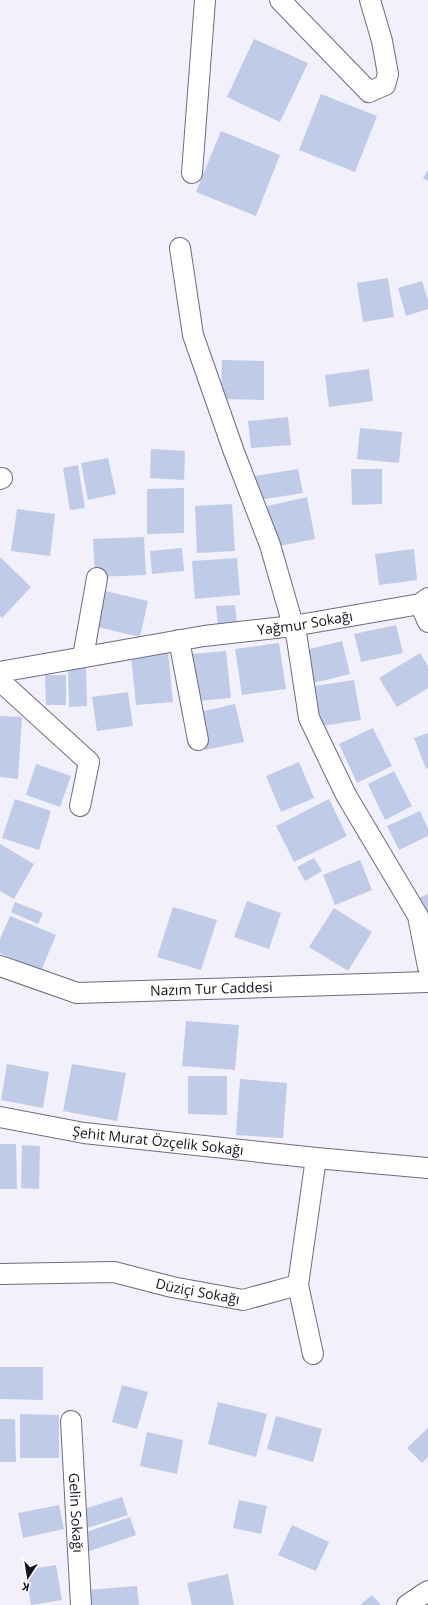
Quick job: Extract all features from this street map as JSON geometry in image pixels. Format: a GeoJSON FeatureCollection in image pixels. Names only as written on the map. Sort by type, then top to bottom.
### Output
{"type":"FeatureCollection","features":[{"type":"Feature","properties":{"kind":"street"},"geometry":{"type":"LineString","coordinates":[[192,174],[205,0]]}},
{"type":"Feature","properties":{"kind":"street"},"geometry":{"type":"LineString","coordinates":[[280,0],[369,92],[385,85],[388,74],[382,41],[370,0]]}},
{"type":"Feature","properties":{"kind":"street"},"geometry":{"type":"LineString","coordinates":[[180,248],[193,335],[234,452],[270,545],[297,639],[309,718],[346,795],[418,916],[428,967]]}},
{"type":"Feature","properties":{"kind":"street"},"geometry":{"type":"LineString","coordinates":[[83,657],[97,578]]}},
{"type":"Feature","properties":{"kind":"street"},"geometry":{"type":"LineString","coordinates":[[424,601],[428,622]]}},
{"type":"Feature","properties":{"kind":"street","name":"Yağmur Sokağı"},"geometry":{"type":"LineString","coordinates":[[0,672],[204,636],[293,626],[424,601]]}},
{"type":"Feature","properties":{"kind":"street"},"geometry":{"type":"LineString","coordinates":[[179,640],[198,740]]}},
{"type":"Feature","properties":{"kind":"street"},"geometry":{"type":"LineString","coordinates":[[0,681],[89,762],[80,806]]}},
{"type":"Feature","properties":{"kind":"street","name":"Nazım Tur Caddesi"},"geometry":{"type":"LineString","coordinates":[[0,966],[77,993],[428,982]]}},
{"type":"Feature","properties":{"kind":"street","name":"Şehit Murat Özçelik Sokağı"},"geometry":{"type":"LineString","coordinates":[[0,1117],[84,1133],[316,1158]]}},
{"type":"Feature","properties":{"kind":"street"},"geometry":{"type":"LineString","coordinates":[[313,1354],[298,1285],[316,1158],[428,1168]]}},
{"type":"Feature","properties":{"kind":"street","name":"Düziçi Sokağı"},"geometry":{"type":"LineString","coordinates":[[0,1274],[114,1272],[172,1287],[243,1300],[298,1285]]}},
{"type":"Feature","properties":{"kind":"street","name":"Gelin Sokağı"},"geometry":{"type":"LineString","coordinates":[[71,1421],[81,1605]]}},
{"type":"Feature","properties":{"kind":"street"},"geometry":{"type":"LineString","coordinates":[[406,1605],[428,1591]]}},
{"type":"Feature","properties":{"kind":"building"},"geometry":{"type":"Polygon","coordinates":[[[254,39],[308,63],[280,122],[227,97],[254,39]]]}},
{"type":"Feature","properties":{"kind":"building"},"geometry":{"type":"Polygon","coordinates":[[[321,94],[377,116],[355,172],[299,150],[321,94]]]}},
{"type":"Feature","properties":{"kind":"building"},"geometry":{"type":"Polygon","coordinates":[[[221,131],[280,155],[256,216],[196,192],[221,131]]]}},
{"type":"Feature","properties":{"kind":"building"},"geometry":{"type":"Polygon","coordinates":[[[428,170],[428,181],[423,178],[428,170]]]}},
{"type":"Feature","properties":{"kind":"building"},"geometry":{"type":"Polygon","coordinates":[[[388,278],[394,317],[363,322],[357,283],[388,278]]]}},
{"type":"Feature","properties":{"kind":"building"},"geometry":{"type":"Polygon","coordinates":[[[422,281],[428,300],[428,309],[406,316],[398,288],[422,281]]]}},
{"type":"Feature","properties":{"kind":"building"},"geometry":{"type":"Polygon","coordinates":[[[222,360],[264,361],[264,400],[221,399],[222,360]]]}},
{"type":"Feature","properties":{"kind":"building"},"geometry":{"type":"Polygon","coordinates":[[[369,369],[373,401],[329,407],[325,375],[369,369]]]}},
{"type":"Feature","properties":{"kind":"building"},"geometry":{"type":"Polygon","coordinates":[[[288,417],[291,445],[251,448],[248,421],[288,417]]]}},
{"type":"Feature","properties":{"kind":"building"},"geometry":{"type":"Polygon","coordinates":[[[360,428],[402,432],[399,463],[357,459],[360,428]]]}},
{"type":"Feature","properties":{"kind":"building"},"geometry":{"type":"Polygon","coordinates":[[[151,449],[185,451],[184,480],[150,478],[151,449]]]}},
{"type":"Feature","properties":{"kind":"building"},"geometry":{"type":"Polygon","coordinates":[[[108,458],[116,494],[88,500],[81,463],[108,458]]]}},
{"type":"Feature","properties":{"kind":"building"},"geometry":{"type":"Polygon","coordinates":[[[78,465],[85,508],[70,510],[63,468],[78,465]]]}},
{"type":"Feature","properties":{"kind":"building"},"geometry":{"type":"Polygon","coordinates":[[[298,469],[303,493],[259,500],[255,476],[298,469]]]}},
{"type":"Feature","properties":{"kind":"building"},"geometry":{"type":"Polygon","coordinates":[[[351,469],[382,469],[382,504],[352,505],[351,469]]]}},
{"type":"Feature","properties":{"kind":"building"},"geometry":{"type":"Polygon","coordinates":[[[184,488],[184,533],[147,534],[147,489],[184,488]]]}},
{"type":"Feature","properties":{"kind":"building"},"geometry":{"type":"Polygon","coordinates":[[[307,497],[315,539],[274,547],[267,506],[307,497]]]}},
{"type":"Feature","properties":{"kind":"building"},"geometry":{"type":"Polygon","coordinates":[[[232,504],[235,551],[197,553],[195,506],[232,504]]]}},
{"type":"Feature","properties":{"kind":"building"},"geometry":{"type":"Polygon","coordinates":[[[17,509],[55,514],[50,556],[11,551],[17,509]]]}},
{"type":"Feature","properties":{"kind":"building"},"geometry":{"type":"Polygon","coordinates":[[[144,537],[146,575],[95,577],[93,539],[144,537]]]}},
{"type":"Feature","properties":{"kind":"building"},"geometry":{"type":"Polygon","coordinates":[[[182,548],[184,571],[152,574],[150,551],[182,548]]]}},
{"type":"Feature","properties":{"kind":"building"},"geometry":{"type":"Polygon","coordinates":[[[414,549],[417,580],[379,585],[375,554],[414,549]]]}},
{"type":"Feature","properties":{"kind":"building"},"geometry":{"type":"Polygon","coordinates":[[[0,557],[31,587],[2,618],[0,616],[0,557]]]}},
{"type":"Feature","properties":{"kind":"building"},"geometry":{"type":"Polygon","coordinates":[[[237,558],[240,595],[195,599],[192,561],[237,558]]]}},
{"type":"Feature","properties":{"kind":"building"},"geometry":{"type":"Polygon","coordinates":[[[101,590],[148,601],[140,637],[93,626],[101,590]]]}},
{"type":"Feature","properties":{"kind":"building"},"geometry":{"type":"Polygon","coordinates":[[[235,605],[237,625],[218,626],[216,606],[235,605]]]}},
{"type":"Feature","properties":{"kind":"building"},"geometry":{"type":"Polygon","coordinates":[[[396,625],[403,653],[361,662],[354,634],[396,625]]]}},
{"type":"Feature","properties":{"kind":"building"},"geometry":{"type":"Polygon","coordinates":[[[342,641],[350,674],[313,683],[306,650],[342,641]]]}},
{"type":"Feature","properties":{"kind":"building"},"geometry":{"type":"Polygon","coordinates":[[[279,643],[286,689],[242,695],[235,649],[279,643]]]}},
{"type":"Feature","properties":{"kind":"building"},"geometry":{"type":"Polygon","coordinates":[[[226,651],[231,698],[197,701],[192,654],[226,651]]]}},
{"type":"Feature","properties":{"kind":"building"},"geometry":{"type":"Polygon","coordinates":[[[168,652],[173,702],[136,705],[131,656],[168,652]]]}},
{"type":"Feature","properties":{"kind":"building"},"geometry":{"type":"Polygon","coordinates":[[[420,653],[428,666],[428,688],[397,707],[379,678],[420,653]]]}},
{"type":"Feature","properties":{"kind":"building"},"geometry":{"type":"Polygon","coordinates":[[[68,668],[86,668],[87,706],[69,707],[68,668]]]}},
{"type":"Feature","properties":{"kind":"building"},"geometry":{"type":"Polygon","coordinates":[[[45,675],[66,675],[66,705],[46,705],[45,675]]]}},
{"type":"Feature","properties":{"kind":"building"},"geometry":{"type":"Polygon","coordinates":[[[354,680],[361,720],[321,726],[315,686],[354,680]]]}},
{"type":"Feature","properties":{"kind":"building"},"geometry":{"type":"Polygon","coordinates":[[[128,692],[133,726],[97,731],[92,697],[128,692]]]}},
{"type":"Feature","properties":{"kind":"building"},"geometry":{"type":"Polygon","coordinates":[[[235,704],[244,742],[205,750],[196,713],[235,704]]]}},
{"type":"Feature","properties":{"kind":"building"},"geometry":{"type":"Polygon","coordinates":[[[0,716],[22,717],[18,779],[0,777],[0,716]]]}},
{"type":"Feature","properties":{"kind":"building"},"geometry":{"type":"Polygon","coordinates":[[[373,728],[392,766],[357,783],[339,744],[373,728]]]}},
{"type":"Feature","properties":{"kind":"building"},"geometry":{"type":"Polygon","coordinates":[[[428,733],[428,768],[426,769],[414,738],[428,733]]]}},
{"type":"Feature","properties":{"kind":"building"},"geometry":{"type":"Polygon","coordinates":[[[299,762],[314,798],[281,812],[266,776],[299,762]]]}},
{"type":"Feature","properties":{"kind":"building"},"geometry":{"type":"Polygon","coordinates":[[[36,764],[71,776],[60,807],[26,795],[36,764]]]}},
{"type":"Feature","properties":{"kind":"building"},"geometry":{"type":"Polygon","coordinates":[[[394,771],[412,806],[385,820],[368,784],[394,771]]]}},
{"type":"Feature","properties":{"kind":"building"},"geometry":{"type":"Polygon","coordinates":[[[15,799],[51,811],[39,850],[2,838],[15,799]]]}},
{"type":"Feature","properties":{"kind":"building"},"geometry":{"type":"Polygon","coordinates":[[[329,799],[347,836],[294,862],[276,826],[329,799]]]}},
{"type":"Feature","properties":{"kind":"building"},"geometry":{"type":"Polygon","coordinates":[[[420,811],[428,829],[428,836],[399,850],[387,826],[420,811]]]}},
{"type":"Feature","properties":{"kind":"building"},"geometry":{"type":"Polygon","coordinates":[[[0,844],[34,864],[14,899],[0,891],[0,844]]]}},
{"type":"Feature","properties":{"kind":"building"},"geometry":{"type":"Polygon","coordinates":[[[314,858],[322,871],[305,881],[297,867],[314,858]]]}},
{"type":"Feature","properties":{"kind":"building"},"geometry":{"type":"Polygon","coordinates":[[[360,860],[372,890],[335,905],[323,875],[360,860]]]}},
{"type":"Feature","properties":{"kind":"building"},"geometry":{"type":"Polygon","coordinates":[[[428,894],[428,915],[419,898],[428,894]]]}},
{"type":"Feature","properties":{"kind":"building"},"geometry":{"type":"Polygon","coordinates":[[[247,901],[281,913],[269,949],[234,937],[247,901]]]}},
{"type":"Feature","properties":{"kind":"building"},"geometry":{"type":"Polygon","coordinates":[[[15,902],[43,913],[38,924],[11,912],[15,902]]]}},
{"type":"Feature","properties":{"kind":"building"},"geometry":{"type":"Polygon","coordinates":[[[173,907],[217,920],[201,970],[157,957],[173,907]]]}},
{"type":"Feature","properties":{"kind":"building"},"geometry":{"type":"Polygon","coordinates":[[[334,908],[372,932],[348,971],[309,947],[334,908]]]}},
{"type":"Feature","properties":{"kind":"building"},"geometry":{"type":"Polygon","coordinates":[[[10,916],[56,935],[41,971],[0,953],[0,939],[10,916]]]}},
{"type":"Feature","properties":{"kind":"building"},"geometry":{"type":"Polygon","coordinates":[[[186,1021],[239,1025],[235,1070],[182,1066],[186,1021]]]}},
{"type":"Feature","properties":{"kind":"building"},"geometry":{"type":"Polygon","coordinates":[[[7,1064],[49,1072],[43,1108],[1,1100],[7,1064]]]}},
{"type":"Feature","properties":{"kind":"building"},"geometry":{"type":"Polygon","coordinates":[[[72,1064],[126,1073],[117,1121],[63,1111],[72,1064]]]}},
{"type":"Feature","properties":{"kind":"building"},"geometry":{"type":"Polygon","coordinates":[[[188,1076],[227,1076],[227,1115],[188,1114],[188,1076]]]}},
{"type":"Feature","properties":{"kind":"building"},"geometry":{"type":"Polygon","coordinates":[[[240,1079],[287,1083],[283,1138],[236,1135],[240,1079]]]}},
{"type":"Feature","properties":{"kind":"building"},"geometry":{"type":"Polygon","coordinates":[[[0,1144],[16,1144],[17,1189],[0,1189],[0,1144]]]}},
{"type":"Feature","properties":{"kind":"building"},"geometry":{"type":"Polygon","coordinates":[[[22,1145],[40,1146],[39,1189],[21,1188],[22,1145]]]}},
{"type":"Feature","properties":{"kind":"building"},"geometry":{"type":"Polygon","coordinates":[[[0,1367],[43,1367],[43,1400],[0,1399],[0,1367]]]}},
{"type":"Feature","properties":{"kind":"building"},"geometry":{"type":"Polygon","coordinates":[[[122,1385],[148,1392],[137,1429],[112,1422],[122,1385]]]}},
{"type":"Feature","properties":{"kind":"building"},"geometry":{"type":"Polygon","coordinates":[[[218,1402],[267,1414],[256,1457],[208,1444],[218,1402]]]}},
{"type":"Feature","properties":{"kind":"building"},"geometry":{"type":"Polygon","coordinates":[[[20,1414],[59,1415],[59,1458],[20,1458],[20,1414]]]}},
{"type":"Feature","properties":{"kind":"building"},"geometry":{"type":"Polygon","coordinates":[[[276,1416],[322,1429],[313,1462],[267,1449],[276,1416]]]}},
{"type":"Feature","properties":{"kind":"building"},"geometry":{"type":"Polygon","coordinates":[[[0,1419],[15,1419],[16,1462],[0,1462],[0,1419]]]}},
{"type":"Feature","properties":{"kind":"building"},"geometry":{"type":"Polygon","coordinates":[[[428,1428],[428,1457],[422,1463],[407,1448],[428,1428]]]}},
{"type":"Feature","properties":{"kind":"building"},"geometry":{"type":"Polygon","coordinates":[[[147,1432],[183,1440],[177,1474],[140,1466],[147,1432]]]}},
{"type":"Feature","properties":{"kind":"building"},"geometry":{"type":"Polygon","coordinates":[[[122,1497],[128,1515],[84,1529],[78,1511],[122,1497]]]}},
{"type":"Feature","properties":{"kind":"building"},"geometry":{"type":"Polygon","coordinates":[[[239,1500],[267,1506],[261,1534],[233,1528],[239,1500]]]}},
{"type":"Feature","properties":{"kind":"building"},"geometry":{"type":"Polygon","coordinates":[[[59,1505],[64,1529],[23,1538],[18,1513],[59,1505]]]}},
{"type":"Feature","properties":{"kind":"building"},"geometry":{"type":"Polygon","coordinates":[[[130,1517],[136,1535],[87,1552],[81,1534],[130,1517]]]}},
{"type":"Feature","properties":{"kind":"building"},"geometry":{"type":"Polygon","coordinates":[[[292,1525],[329,1542],[316,1571],[278,1555],[292,1525]]]}},
{"type":"Feature","properties":{"kind":"building"},"geometry":{"type":"Polygon","coordinates":[[[56,1565],[62,1600],[31,1605],[25,1570],[56,1565]]]}},
{"type":"Feature","properties":{"kind":"building"},"geometry":{"type":"Polygon","coordinates":[[[228,1574],[234,1605],[192,1605],[187,1583],[228,1574]]]}},
{"type":"Feature","properties":{"kind":"building"},"geometry":{"type":"Polygon","coordinates":[[[137,1586],[139,1605],[88,1605],[87,1590],[137,1586]]]}},
{"type":"Feature","properties":{"kind":"building"},"geometry":{"type":"Polygon","coordinates":[[[372,1595],[381,1605],[360,1605],[372,1595]]]}}]}
